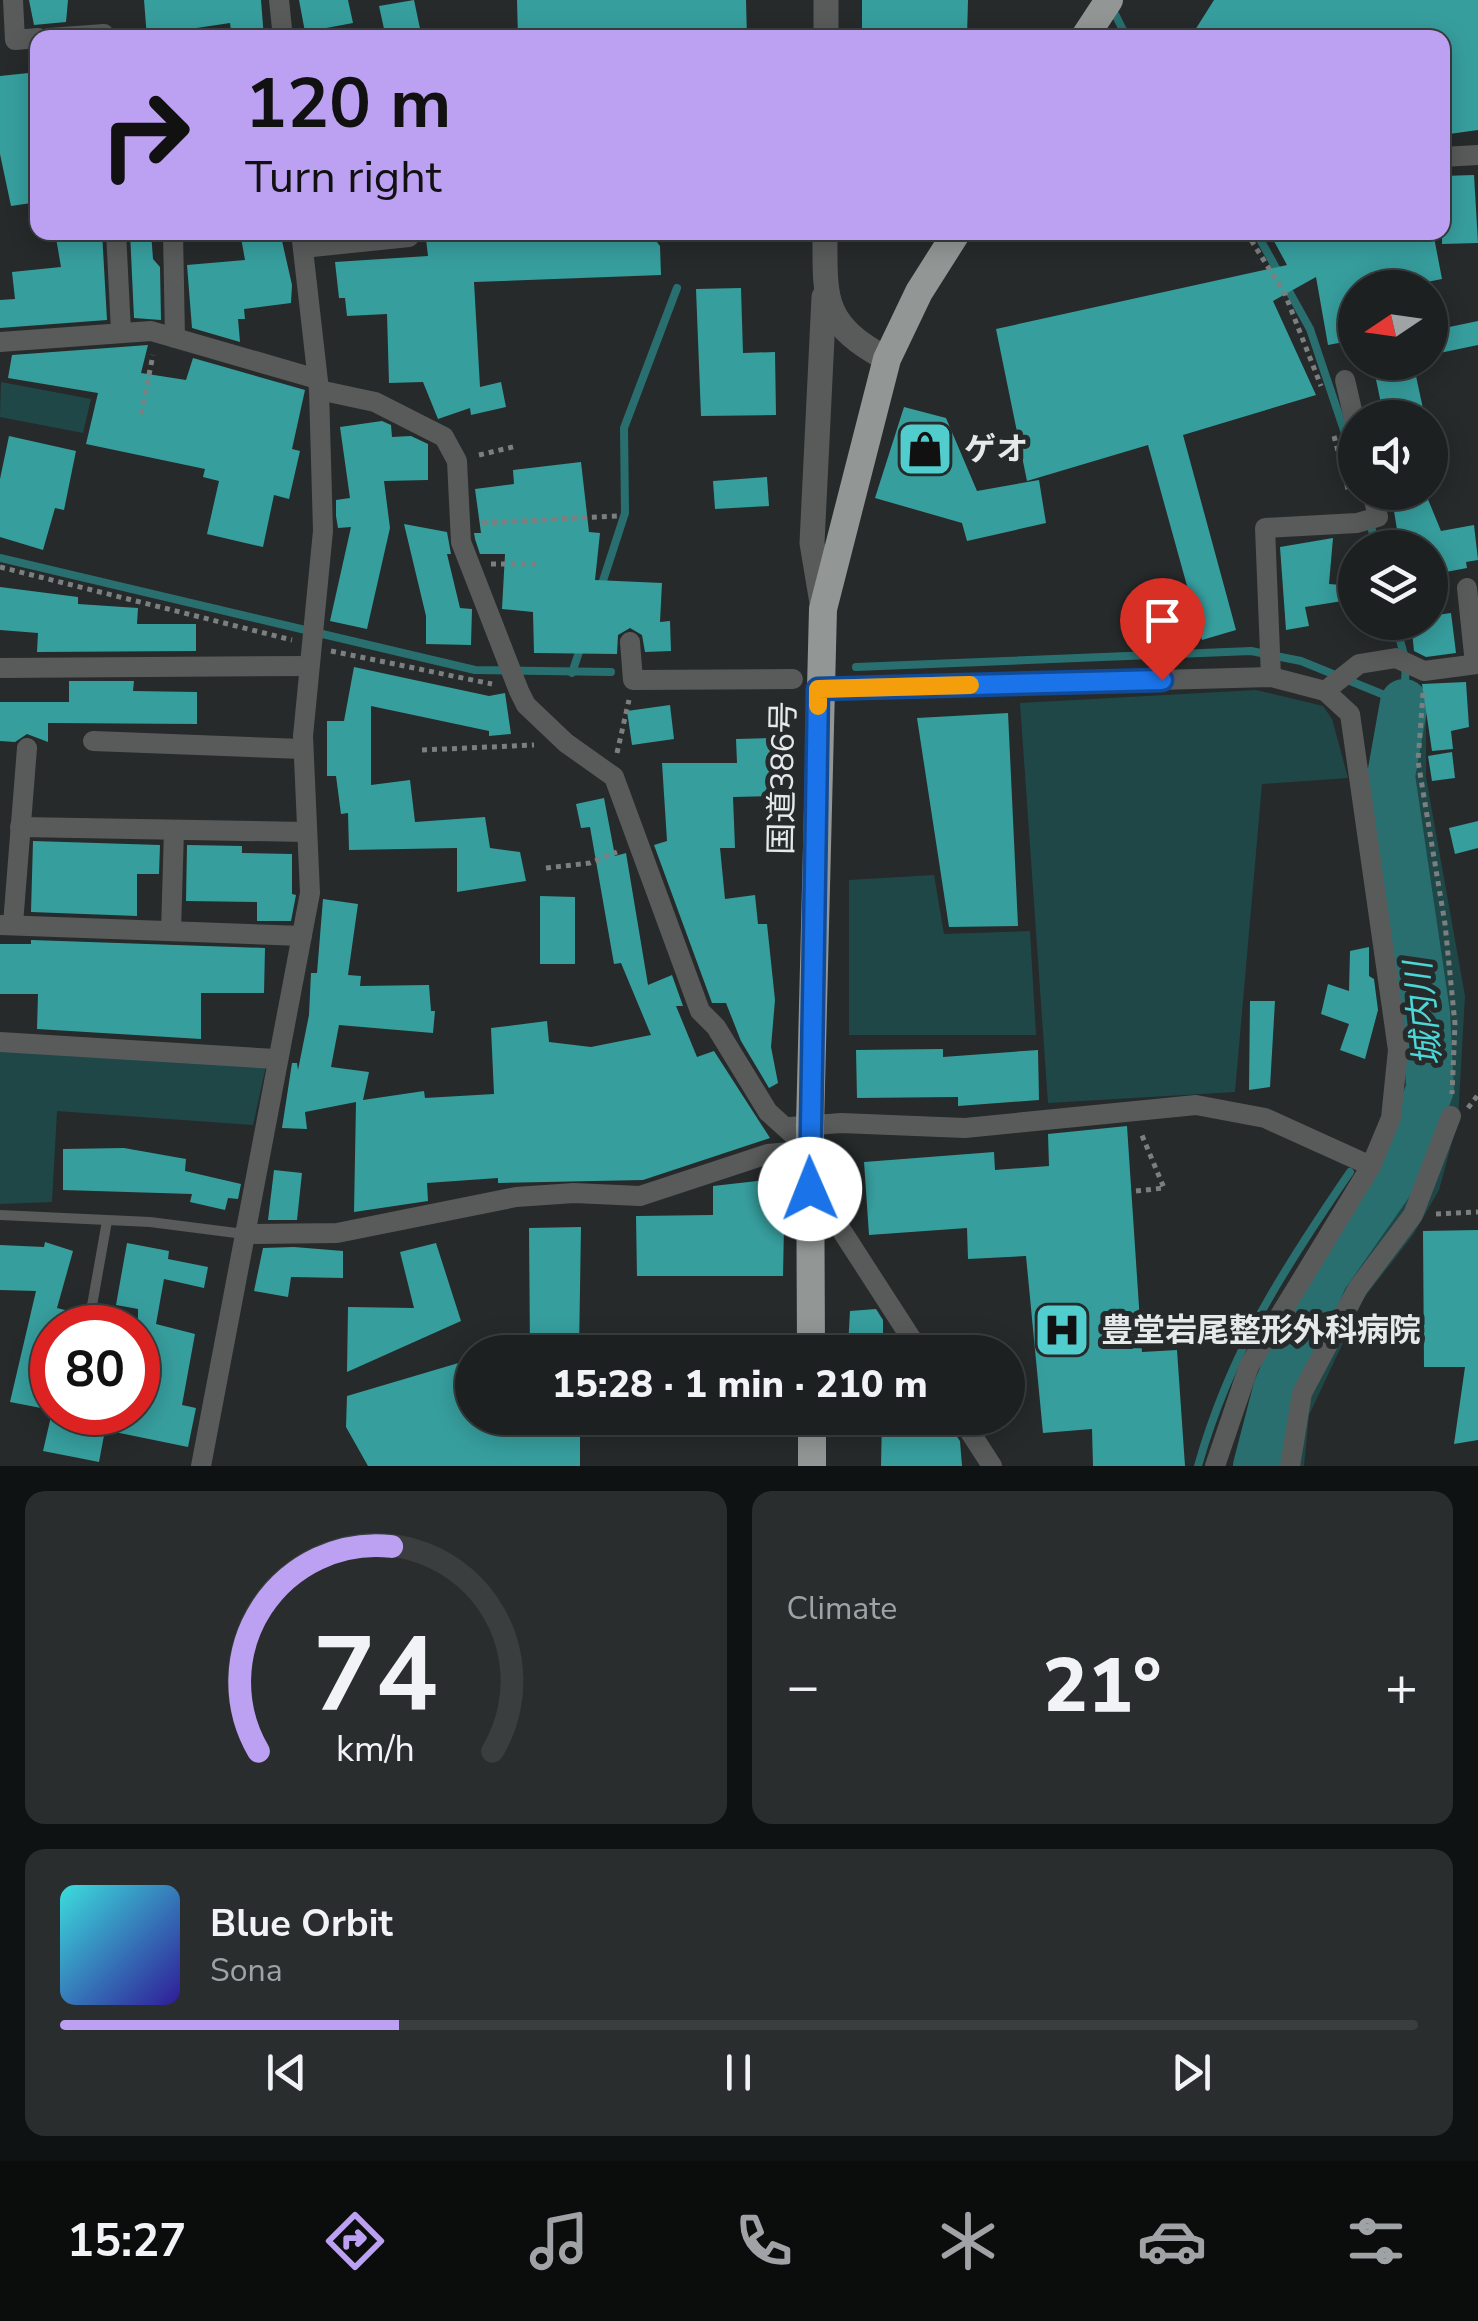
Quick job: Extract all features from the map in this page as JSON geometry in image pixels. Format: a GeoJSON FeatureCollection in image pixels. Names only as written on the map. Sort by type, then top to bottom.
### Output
{"type":"FeatureCollection","features":[{"type":"Feature","properties":{"kind":"highway"},"geometry":{"type":"LineString","coordinates":[[1089,30],[1105,6]]}},
{"type":"Feature","properties":{"kind":"highway","name":"国道386号"},"geometry":{"type":"LineString","coordinates":[[812,1335],[810,1216],[803,1134],[805,684],[886,359],[919,292],[952,240]]}},
{"type":"Feature","properties":{"kind":"highway"},"geometry":{"type":"LineString","coordinates":[[812,1435],[812,1466]]}},
{"type":"Feature","properties":{"kind":"street"},"geometry":{"type":"LineString","coordinates":[[13,0],[15,40],[30,39]]}},
{"type":"Feature","properties":{"kind":"street"},"geometry":{"type":"LineString","coordinates":[[279,0],[282,30]]}},
{"type":"Feature","properties":{"kind":"street"},"geometry":{"type":"LineString","coordinates":[[826,0],[826,30]]}},
{"type":"Feature","properties":{"kind":"street"},"geometry":{"type":"LineString","coordinates":[[1450,157],[1478,155]]}},
{"type":"Feature","properties":{"kind":"street"},"geometry":{"type":"LineString","coordinates":[[116,240],[121,331]]}},
{"type":"Feature","properties":{"kind":"street"},"geometry":{"type":"LineString","coordinates":[[166,335],[172,240]]}},
{"type":"Feature","properties":{"kind":"street"},"geometry":{"type":"LineString","coordinates":[[201,1466],[310,893],[303,749],[323,531],[318,384],[302,240]]}},
{"type":"Feature","properties":{"kind":"street"},"geometry":{"type":"LineString","coordinates":[[823,609],[812,543],[825,240]]}},
{"type":"Feature","properties":{"kind":"street"},"geometry":{"type":"LineString","coordinates":[[824,297],[840,323],[863,346],[886,359]]}},
{"type":"Feature","properties":{"kind":"street"},"geometry":{"type":"LineString","coordinates":[[0,342],[121,331],[166,335],[375,402],[444,437],[457,461],[459,524],[468,564],[526,705],[566,743],[612,776],[700,1011],[716,1027],[768,1112],[803,1134]]}},
{"type":"Feature","properties":{"kind":"street"},"geometry":{"type":"LineString","coordinates":[[1345,380],[1350,400]]}},
{"type":"Feature","properties":{"kind":"street"},"geometry":{"type":"LineString","coordinates":[[1271,670],[1265,528],[1364,521],[1367,510]]}},
{"type":"Feature","properties":{"kind":"street"},"geometry":{"type":"LineString","coordinates":[[1325,690],[1359,664],[1396,658],[1424,671],[1477,664],[1467,588]]}},
{"type":"Feature","properties":{"kind":"street"},"geometry":{"type":"LineString","coordinates":[[630,642],[634,680],[805,684],[1271,670],[1325,690],[1350,714],[1398,1050],[1392,1118],[1372,1166],[1250,1366],[1215,1466]]}},
{"type":"Feature","properties":{"kind":"street"},"geometry":{"type":"LineString","coordinates":[[0,668],[311,657]]}},
{"type":"Feature","properties":{"kind":"street"},"geometry":{"type":"LineString","coordinates":[[92,741],[303,749]]}},
{"type":"Feature","properties":{"kind":"street"},"geometry":{"type":"LineString","coordinates":[[26,748],[7,925],[302,936]]}},
{"type":"Feature","properties":{"kind":"street"},"geometry":{"type":"LineString","coordinates":[[20,827],[306,832]]}},
{"type":"Feature","properties":{"kind":"street"},"geometry":{"type":"LineString","coordinates":[[171,931],[174,830]]}},
{"type":"Feature","properties":{"kind":"street"},"geometry":{"type":"LineString","coordinates":[[0,1042],[276,1059]]}},
{"type":"Feature","properties":{"kind":"street"},"geometry":{"type":"LineString","coordinates":[[244,1234],[337,1234],[516,1196],[640,1196],[768,1154],[803,1134],[965,1128],[1196,1105],[1264,1118],[1372,1166]]}},
{"type":"Feature","properties":{"kind":"street"},"geometry":{"type":"LineString","coordinates":[[1290,1466],[1302,1392],[1358,1288],[1413,1215],[1451,1116]]}},
{"type":"Feature","properties":{"kind":"street"},"geometry":{"type":"LineString","coordinates":[[810,1216],[840,1228],[909,1335]]}},
{"type":"Feature","properties":{"kind":"street"},"geometry":{"type":"LineString","coordinates":[[972,1435],[992,1466]]}},
{"type":"Feature","properties":{"kind":"lane"},"geometry":{"type":"LineString","coordinates":[[0,1215],[244,1234]]}},
{"type":"Feature","properties":{"kind":"lane"},"geometry":{"type":"LineString","coordinates":[[92,1305],[106,1221]]}},
{"type":"Feature","properties":{"kind":"path"},"geometry":{"type":"LineString","coordinates":[[1251,240],[1284,294],[1314,362],[1324,398]]}},
{"type":"Feature","properties":{"kind":"path"},"geometry":{"type":"LineString","coordinates":[[141,414],[166,335]]}},
{"type":"Feature","properties":{"kind":"path"},"geometry":{"type":"LineString","coordinates":[[1333,434],[1364,521]]}},
{"type":"Feature","properties":{"kind":"path"},"geometry":{"type":"LineString","coordinates":[[457,461],[517,446]]}},
{"type":"Feature","properties":{"kind":"path"},"geometry":{"type":"LineString","coordinates":[[459,524],[617,516]]}},
{"type":"Feature","properties":{"kind":"path"},"geometry":{"type":"LineString","coordinates":[[468,564],[539,564]]}},
{"type":"Feature","properties":{"kind":"path"},"geometry":{"type":"LineString","coordinates":[[0,567],[254,627],[311,657],[519,689]]}},
{"type":"Feature","properties":{"kind":"path"},"geometry":{"type":"LineString","coordinates":[[1424,671],[1418,760],[1445,924],[1453,1004],[1451,1116]]}},
{"type":"Feature","properties":{"kind":"path"},"geometry":{"type":"LineString","coordinates":[[612,776],[634,680]]}},
{"type":"Feature","properties":{"kind":"path"},"geometry":{"type":"LineString","coordinates":[[422,750],[566,743]]}},
{"type":"Feature","properties":{"kind":"path"},"geometry":{"type":"LineString","coordinates":[[546,868],[590,862],[638,844]]}},
{"type":"Feature","properties":{"kind":"path"},"geometry":{"type":"LineString","coordinates":[[1132,1112],[1164,1188],[1136,1192]]}},
{"type":"Feature","properties":{"kind":"path"},"geometry":{"type":"LineString","coordinates":[[1413,1215],[1478,1212]]}},
{"type":"Feature","properties":{"kind":"shaded area"},"geometry":{"type":"Polygon","coordinates":[[[1,382],[91,399],[83,433],[0,417],[1,382]]]}},
{"type":"Feature","properties":{"kind":"shaded area"},"geometry":{"type":"Polygon","coordinates":[[[1256,690],[1323,706],[1332,719],[1348,778],[1262,784],[1235,1092],[1048,1103],[1020,703],[1256,690]]]}},
{"type":"Feature","properties":{"kind":"shaded area"},"geometry":{"type":"Polygon","coordinates":[[[1419,714],[1426,714],[1426,777],[1465,996],[1458,1120],[1439,1190],[1413,1235],[1364,1298],[1309,1415],[1304,1466],[1272,1466],[1293,1386],[1340,1278],[1398,1208],[1435,1105],[1438,1023],[1407,770],[1419,714]]]}},
{"type":"Feature","properties":{"kind":"shaded area"},"geometry":{"type":"Polygon","coordinates":[[[934,875],[944,934],[1030,931],[1036,1035],[849,1035],[849,880],[934,875]]]}},
{"type":"Feature","properties":{"kind":"shaded area"},"geometry":{"type":"Polygon","coordinates":[[[0,1050],[266,1066],[253,1125],[57,1111],[52,1202],[0,1204],[0,1050]]]}},
{"type":"Feature","properties":{"kind":"building"},"geometry":{"type":"Polygon","coordinates":[[[29,0],[68,0],[66,22],[34,25],[29,0]]]}},
{"type":"Feature","properties":{"kind":"building"},"geometry":{"type":"Polygon","coordinates":[[[144,0],[261,0],[263,30],[231,30],[230,23],[183,30],[146,30],[144,0]]]}},
{"type":"Feature","properties":{"kind":"building"},"geometry":{"type":"Polygon","coordinates":[[[299,0],[348,0],[353,23],[305,30],[299,0]]]}},
{"type":"Feature","properties":{"kind":"building"},"geometry":{"type":"Polygon","coordinates":[[[414,0],[420,30],[384,30],[379,6],[414,0]]]}},
{"type":"Feature","properties":{"kind":"building"},"geometry":{"type":"Polygon","coordinates":[[[517,0],[746,0],[747,30],[518,30],[517,0]]]}},
{"type":"Feature","properties":{"kind":"building"},"geometry":{"type":"Polygon","coordinates":[[[862,0],[968,0],[967,30],[862,30],[862,0]]]}},
{"type":"Feature","properties":{"kind":"building"},"geometry":{"type":"Polygon","coordinates":[[[1214,0],[1478,0],[1478,130],[1450,134],[1450,30],[1195,30],[1214,0]]]}},
{"type":"Feature","properties":{"kind":"building"},"geometry":{"type":"Polygon","coordinates":[[[30,73],[30,203],[11,206],[0,154],[0,76],[30,73]]]}},
{"type":"Feature","properties":{"kind":"building"},"geometry":{"type":"Polygon","coordinates":[[[1474,175],[1478,243],[1442,244],[1442,240],[1450,240],[1450,176],[1474,175]]]}},
{"type":"Feature","properties":{"kind":"building"},"geometry":{"type":"Polygon","coordinates":[[[56,240],[102,240],[107,320],[0,328],[0,300],[15,299],[12,272],[61,267],[56,240]]]}},
{"type":"Feature","properties":{"kind":"building"},"geometry":{"type":"Polygon","coordinates":[[[130,240],[152,240],[153,259],[160,267],[161,320],[134,318],[130,240]]]}},
{"type":"Feature","properties":{"kind":"building"},"geometry":{"type":"Polygon","coordinates":[[[241,240],[282,240],[292,285],[291,303],[244,309],[245,319],[238,319],[240,342],[192,328],[187,265],[245,260],[241,240]]]}},
{"type":"Feature","properties":{"kind":"building"},"geometry":{"type":"Polygon","coordinates":[[[426,240],[655,240],[660,246],[661,275],[474,282],[480,387],[501,382],[506,407],[471,415],[470,408],[438,419],[423,382],[389,383],[387,314],[347,316],[345,298],[339,298],[335,262],[428,256],[426,240]]]}},
{"type":"Feature","properties":{"kind":"building"},"geometry":{"type":"Polygon","coordinates":[[[1273,240],[1435,240],[1440,270],[1338,270],[1338,343],[1328,345],[1316,277],[1273,301],[1316,395],[1183,435],[1236,630],[1202,640],[1148,445],[1027,481],[996,329],[1287,265],[1273,240]]]}},
{"type":"Feature","properties":{"kind":"building"},"geometry":{"type":"Polygon","coordinates":[[[741,288],[743,353],[775,352],[776,415],[701,416],[696,289],[741,288]]]}},
{"type":"Feature","properties":{"kind":"building"},"geometry":{"type":"Polygon","coordinates":[[[1478,321],[1478,345],[1448,351],[1448,327],[1478,321]]]}},
{"type":"Feature","properties":{"kind":"building"},"geometry":{"type":"Polygon","coordinates":[[[148,345],[141,373],[186,380],[193,358],[305,390],[292,449],[300,451],[289,499],[274,495],[263,547],[207,534],[219,481],[203,477],[205,469],[86,444],[98,393],[8,378],[12,355],[148,345]]]}},
{"type":"Feature","properties":{"kind":"building"},"geometry":{"type":"Polygon","coordinates":[[[1376,380],[1417,380],[1421,400],[1380,400],[1376,380]]]}},
{"type":"Feature","properties":{"kind":"building","name":"ゲオ"},"geometry":{"type":"Polygon","coordinates":[[[904,407],[946,418],[977,491],[1039,480],[1046,523],[967,541],[962,523],[875,498],[904,407]]]}},
{"type":"Feature","properties":{"kind":"building"},"geometry":{"type":"Polygon","coordinates":[[[382,421],[391,425],[392,437],[411,436],[428,444],[428,480],[384,481],[390,528],[367,629],[330,621],[351,527],[338,528],[336,516],[336,500],[350,498],[340,427],[382,421]]]}},
{"type":"Feature","properties":{"kind":"building"},"geometry":{"type":"Polygon","coordinates":[[[9,436],[76,451],[64,510],[55,508],[43,550],[0,537],[0,479],[9,436]]]}},
{"type":"Feature","properties":{"kind":"building"},"geometry":{"type":"Polygon","coordinates":[[[581,462],[589,532],[600,533],[595,580],[662,583],[660,622],[670,621],[671,651],[645,652],[642,635],[630,628],[618,635],[617,654],[534,653],[533,612],[502,609],[505,554],[480,554],[474,533],[481,533],[475,489],[514,484],[513,470],[581,462]]]}},
{"type":"Feature","properties":{"kind":"building"},"geometry":{"type":"Polygon","coordinates":[[[767,477],[769,506],[715,509],[713,481],[767,477]]]}},
{"type":"Feature","properties":{"kind":"building"},"geometry":{"type":"Polygon","coordinates":[[[1432,510],[1441,530],[1397,530],[1394,511],[1432,510]]]}},
{"type":"Feature","properties":{"kind":"building"},"geometry":{"type":"Polygon","coordinates":[[[404,524],[447,532],[451,554],[447,554],[460,608],[472,609],[471,645],[426,644],[426,616],[404,524]]]}},
{"type":"Feature","properties":{"kind":"building"},"geometry":{"type":"Polygon","coordinates":[[[1474,525],[1478,560],[1466,562],[1467,568],[1448,572],[1446,530],[1474,525]]]}},
{"type":"Feature","properties":{"kind":"building"},"geometry":{"type":"Polygon","coordinates":[[[1333,538],[1329,584],[1338,585],[1338,602],[1305,607],[1309,626],[1286,630],[1280,547],[1333,538]]]}},
{"type":"Feature","properties":{"kind":"building"},"geometry":{"type":"Polygon","coordinates":[[[0,587],[78,597],[78,604],[138,608],[137,624],[196,624],[196,651],[37,652],[38,633],[0,630],[0,587]]]}},
{"type":"Feature","properties":{"kind":"building"},"geometry":{"type":"Polygon","coordinates":[[[1451,613],[1456,653],[1426,657],[1414,651],[1413,640],[1448,640],[1451,613]]]}},
{"type":"Feature","properties":{"kind":"building"},"geometry":{"type":"Polygon","coordinates":[[[354,667],[489,696],[505,693],[511,734],[489,736],[489,731],[371,706],[371,785],[410,780],[415,822],[485,817],[490,848],[520,852],[526,881],[457,892],[457,848],[349,850],[348,813],[341,814],[336,776],[327,776],[327,721],[344,721],[354,667]]]}},
{"type":"Feature","properties":{"kind":"building"},"geometry":{"type":"Polygon","coordinates":[[[69,681],[134,681],[133,691],[197,692],[197,724],[48,723],[48,742],[27,734],[15,742],[0,741],[0,702],[69,702],[69,681]]]}},
{"type":"Feature","properties":{"kind":"building"},"geometry":{"type":"Polygon","coordinates":[[[1466,682],[1469,727],[1451,731],[1453,749],[1432,751],[1422,684],[1466,682]]]}},
{"type":"Feature","properties":{"kind":"building"},"geometry":{"type":"Polygon","coordinates":[[[670,705],[674,739],[632,745],[627,711],[670,705]]]}},
{"type":"Feature","properties":{"kind":"building"},"geometry":{"type":"Polygon","coordinates":[[[1008,713],[1018,926],[949,927],[917,718],[1008,713]]]}},
{"type":"Feature","properties":{"kind":"building"},"geometry":{"type":"Polygon","coordinates":[[[775,738],[777,796],[733,797],[735,848],[720,848],[725,899],[755,895],[758,924],[767,924],[775,1000],[771,1047],[778,1083],[769,1088],[741,1041],[726,1003],[712,1003],[654,845],[667,841],[662,763],[737,763],[736,739],[775,738]]]}},
{"type":"Feature","properties":{"kind":"building"},"geometry":{"type":"Polygon","coordinates":[[[1452,752],[1455,778],[1432,781],[1428,756],[1452,752]]]}},
{"type":"Feature","properties":{"kind":"building"},"geometry":{"type":"Polygon","coordinates":[[[604,798],[615,856],[626,853],[648,985],[672,975],[683,1006],[676,1006],[697,1057],[714,1051],[770,1138],[643,1180],[498,1183],[498,1178],[427,1183],[428,1201],[354,1212],[356,1102],[305,1112],[307,1129],[282,1128],[292,1063],[297,1063],[298,1070],[309,1015],[311,973],[317,973],[323,899],[358,904],[348,975],[361,976],[360,986],[429,985],[431,1011],[435,1011],[433,1033],[339,1025],[331,1067],[369,1072],[363,1100],[424,1091],[425,1098],[494,1094],[491,1028],[547,1021],[549,1042],[591,1047],[651,1035],[621,963],[614,964],[590,827],[581,828],[576,804],[604,798]]]}},
{"type":"Feature","properties":{"kind":"building"},"geometry":{"type":"Polygon","coordinates":[[[1478,821],[1478,848],[1455,854],[1449,828],[1478,821]]]}},
{"type":"Feature","properties":{"kind":"building"},"geometry":{"type":"Polygon","coordinates":[[[33,841],[160,845],[159,874],[137,874],[137,916],[31,912],[33,841]]]}},
{"type":"Feature","properties":{"kind":"building"},"geometry":{"type":"Polygon","coordinates":[[[187,845],[242,846],[242,853],[292,854],[292,894],[296,895],[291,921],[257,921],[257,902],[186,901],[187,845]]]}},
{"type":"Feature","properties":{"kind":"building"},"geometry":{"type":"Polygon","coordinates":[[[540,896],[575,897],[575,964],[540,964],[540,896]]]}},
{"type":"Feature","properties":{"kind":"building"},"geometry":{"type":"Polygon","coordinates":[[[31,940],[265,948],[264,993],[201,993],[201,1039],[37,1029],[38,994],[0,994],[0,944],[31,944],[31,940]]]}},
{"type":"Feature","properties":{"kind":"building"},"geometry":{"type":"Polygon","coordinates":[[[1369,947],[1369,976],[1374,979],[1378,1010],[1365,1059],[1340,1050],[1349,1024],[1321,1014],[1328,984],[1349,991],[1350,951],[1369,947]]]}},
{"type":"Feature","properties":{"kind":"building"},"geometry":{"type":"Polygon","coordinates":[[[1250,1001],[1275,1001],[1270,1087],[1249,1090],[1250,1001]]]}},
{"type":"Feature","properties":{"kind":"building"},"geometry":{"type":"Polygon","coordinates":[[[943,1049],[943,1057],[1038,1050],[1039,1100],[958,1106],[958,1097],[857,1098],[856,1050],[943,1049]]]}},
{"type":"Feature","properties":{"kind":"building"},"geometry":{"type":"Polygon","coordinates":[[[1127,1126],[1142,1352],[1177,1350],[1185,1466],[1093,1466],[1092,1429],[1043,1433],[1026,1256],[968,1259],[967,1228],[869,1235],[864,1162],[994,1152],[995,1170],[1049,1166],[1048,1134],[1127,1126]]]}},
{"type":"Feature","properties":{"kind":"building"},"geometry":{"type":"Polygon","coordinates":[[[124,1148],[186,1159],[185,1171],[241,1184],[238,1199],[228,1198],[225,1210],[190,1202],[192,1194],[63,1190],[63,1149],[124,1148]]]}},
{"type":"Feature","properties":{"kind":"building"},"geometry":{"type":"Polygon","coordinates":[[[274,1170],[302,1173],[297,1220],[268,1220],[274,1170]]]}},
{"type":"Feature","properties":{"kind":"building"},"geometry":{"type":"Polygon","coordinates":[[[785,1178],[783,1276],[637,1276],[636,1216],[713,1215],[713,1186],[785,1178]]]}},
{"type":"Feature","properties":{"kind":"building"},"geometry":{"type":"Polygon","coordinates":[[[581,1227],[579,1335],[530,1335],[529,1228],[581,1227]]]}},
{"type":"Feature","properties":{"kind":"building"},"geometry":{"type":"Polygon","coordinates":[[[1478,1230],[1478,1440],[1454,1444],[1465,1367],[1424,1367],[1423,1231],[1478,1230]]]}},
{"type":"Feature","properties":{"kind":"building"},"geometry":{"type":"Polygon","coordinates":[[[45,1242],[73,1251],[58,1305],[33,1305],[36,1291],[0,1290],[0,1245],[44,1247],[45,1242]]]}},
{"type":"Feature","properties":{"kind":"building"},"geometry":{"type":"Polygon","coordinates":[[[127,1243],[169,1251],[168,1259],[208,1267],[204,1288],[164,1279],[159,1305],[116,1305],[127,1243]]]}},
{"type":"Feature","properties":{"kind":"building"},"geometry":{"type":"Polygon","coordinates":[[[436,1243],[461,1321],[347,1372],[348,1307],[414,1308],[400,1252],[436,1243]]]}},
{"type":"Feature","properties":{"kind":"building"},"geometry":{"type":"Polygon","coordinates":[[[263,1248],[343,1251],[343,1278],[291,1277],[288,1297],[254,1291],[263,1248]]]}},
{"type":"Feature","properties":{"kind":"building"},"geometry":{"type":"Polygon","coordinates":[[[876,1309],[883,1320],[883,1335],[849,1335],[850,1311],[876,1309]]]}},
{"type":"Feature","properties":{"kind":"building"},"geometry":{"type":"Polygon","coordinates":[[[30,1317],[30,1406],[10,1402],[30,1317]]]}},
{"type":"Feature","properties":{"kind":"building"},"geometry":{"type":"Polygon","coordinates":[[[160,1325],[195,1334],[182,1405],[196,1408],[188,1447],[129,1435],[160,1435],[160,1325]]]}},
{"type":"Feature","properties":{"kind":"building"},"geometry":{"type":"Polygon","coordinates":[[[455,1364],[455,1435],[580,1435],[580,1466],[368,1466],[346,1427],[347,1396],[455,1364]]]}},
{"type":"Feature","properties":{"kind":"building"},"geometry":{"type":"Polygon","coordinates":[[[47,1435],[104,1435],[99,1462],[43,1451],[47,1435]]]}},
{"type":"Feature","properties":{"kind":"building"},"geometry":{"type":"Polygon","coordinates":[[[882,1435],[956,1435],[960,1441],[962,1466],[881,1466],[882,1435]]]}},
{"type":"Feature","properties":{"kind":"waterway"},"geometry":{"type":"LineString","coordinates":[[1112,8],[1123,30]]}},
{"type":"Feature","properties":{"kind":"waterway"},"geometry":{"type":"LineString","coordinates":[[1260,240],[1310,329],[1338,412]]}},
{"type":"Feature","properties":{"kind":"waterway"},"geometry":{"type":"LineString","coordinates":[[600,590],[625,513],[624,428],[677,288]]}},
{"type":"Feature","properties":{"kind":"waterway"},"geometry":{"type":"LineString","coordinates":[[1370,521],[1372,530]]}},
{"type":"Feature","properties":{"kind":"waterway"},"geometry":{"type":"LineString","coordinates":[[0,558],[475,670],[611,672]]}},
{"type":"Feature","properties":{"kind":"waterway"},"geometry":{"type":"LineString","coordinates":[[856,667],[1251,651],[1301,661],[1404,703],[1406,662],[1400,640]]}},
{"type":"Feature","properties":{"kind":"waterway"},"geometry":{"type":"LineString","coordinates":[[572,673],[581,646]]}},
{"type":"Feature","properties":{"kind":"waterway","name":"城内川"},"geometry":{"type":"LineString","coordinates":[[1257,1466],[1277,1389],[1324,1277],[1401,1167],[1430,1089],[1426,1013],[1391,776],[1404,703]]}},
{"type":"Feature","properties":{"kind":"waterway"},"geometry":{"type":"LineString","coordinates":[[1198,1466],[1226,1385],[1261,1312],[1350,1172]]}},
{"type":"Feature","properties":{"kind":"slow traffic"},"geometry":{"type":"LineString","coordinates":[[818,706],[818,689],[970,685]]}},
{"type":"Feature","properties":{"kind":"place","name":"ゲオ"},"geometry":{"type":"Point","coordinates":[925,449]}},
{"type":"Feature","properties":{"kind":"place","name":"豊堂岩尾整形外科病院"},"geometry":{"type":"Point","coordinates":[1062,1330]}},
{"type":"Feature","properties":{"kind":"route"},"geometry":{"type":"LineString","coordinates":[[810,1189],[818,689],[1162,680]]}}]}
